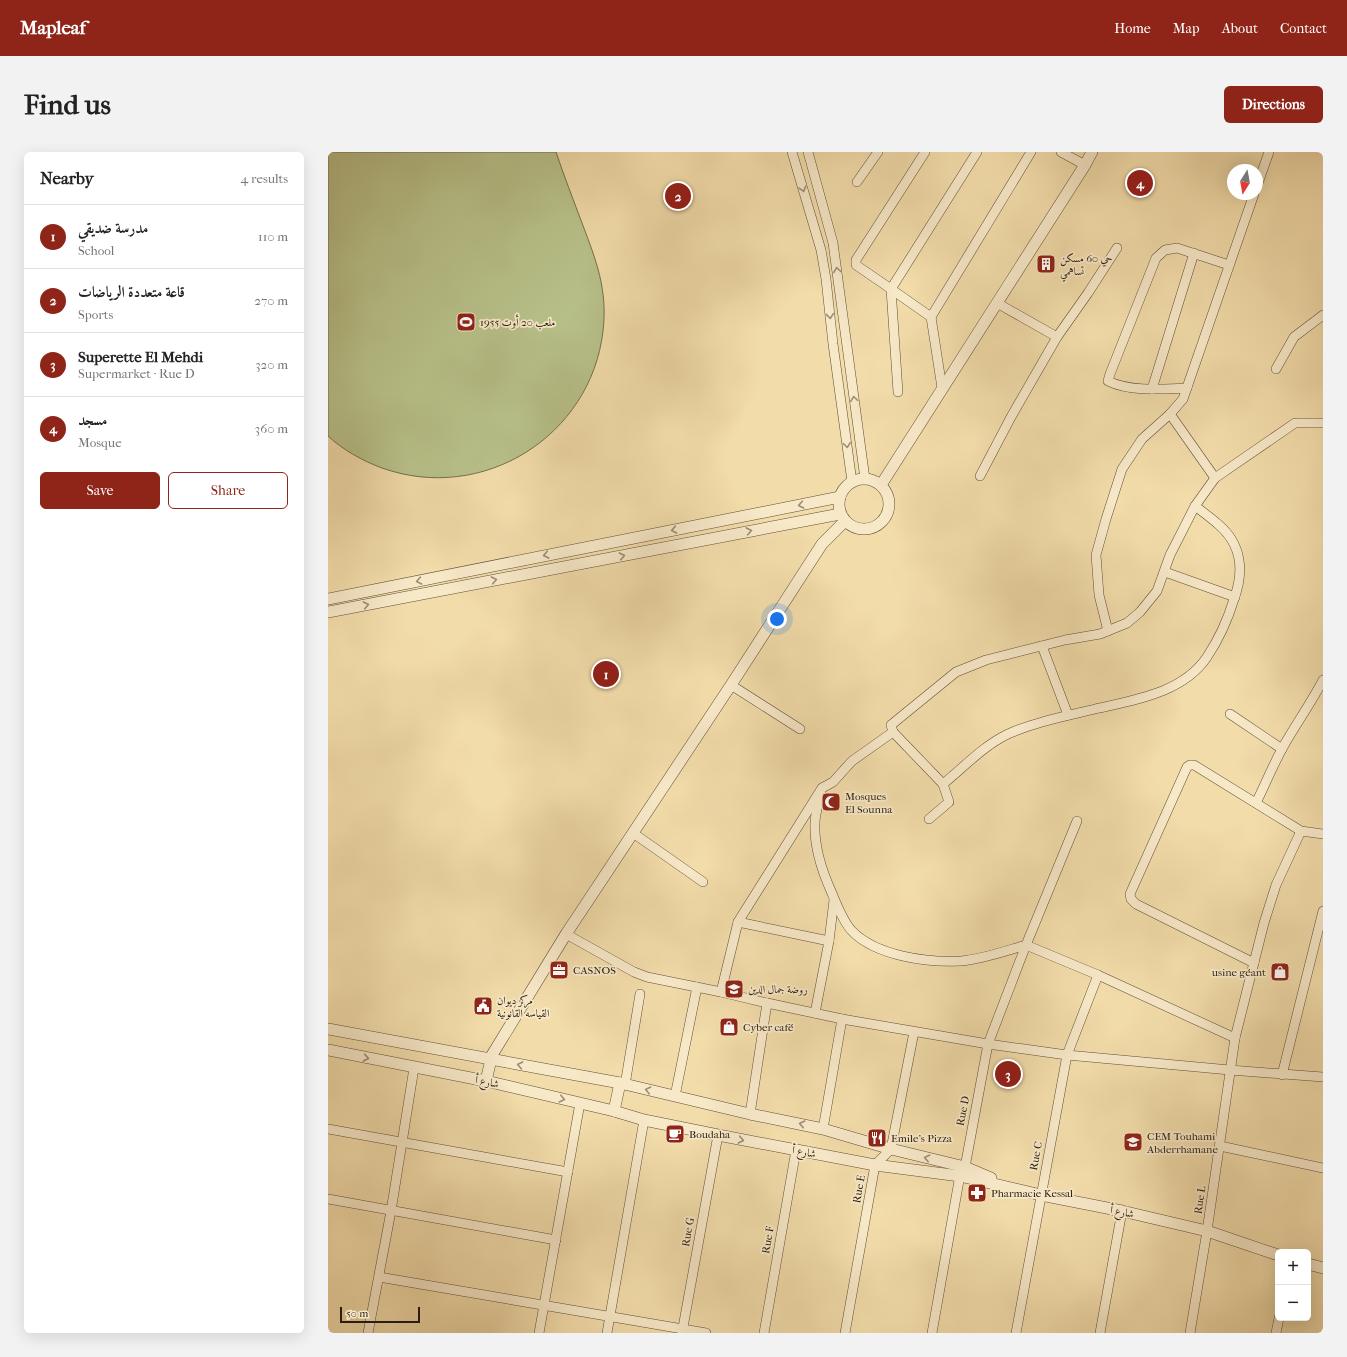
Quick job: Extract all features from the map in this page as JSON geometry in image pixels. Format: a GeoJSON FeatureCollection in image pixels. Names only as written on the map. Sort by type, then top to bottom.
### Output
{"type":"FeatureCollection","features":[{"type":"Feature","properties":{"kind":"street"},"geometry":{"type":"LineString","coordinates":[[792,152],[821,250],[852,482]]}},
{"type":"Feature","properties":{"kind":"street"},"geometry":{"type":"LineString","coordinates":[[808,152],[833,243],[865,479]]}},
{"type":"Feature","properties":{"kind":"street"},"geometry":{"type":"LineString","coordinates":[[857,182],[878,152]]}},
{"type":"Feature","properties":{"kind":"street"},"geometry":{"type":"LineString","coordinates":[[925,152],[856,260],[856,265],[931,317]]}},
{"type":"Feature","properties":{"kind":"street"},"geometry":{"type":"LineString","coordinates":[[898,392],[891,289],[977,152]]}},
{"type":"Feature","properties":{"kind":"street"},"geometry":{"type":"LineString","coordinates":[[942,388],[931,317],[1031,152]]}},
{"type":"Feature","properties":{"kind":"street"},"geometry":{"type":"LineString","coordinates":[[1061,152],[1085,165]]}},
{"type":"Feature","properties":{"kind":"street"},"geometry":{"type":"LineString","coordinates":[[881,485],[1092,152]]}},
{"type":"Feature","properties":{"kind":"street"},"geometry":{"type":"LineString","coordinates":[[1263,169],[1269,152]]}},
{"type":"Feature","properties":{"kind":"street"},"geometry":{"type":"LineString","coordinates":[[1108,631],[1099,595],[1096,555],[1122,469],[1142,439],[1170,414],[1183,399],[1252,200]]}},
{"type":"Feature","properties":{"kind":"street"},"geometry":{"type":"LineString","coordinates":[[980,476],[1058,337],[1117,248]]}},
{"type":"Feature","properties":{"kind":"street"},"geometry":{"type":"LineString","coordinates":[[1187,388],[1152,389],[1118,386],[1108,381],[1156,258],[1164,250],[1177,248],[1229,265]]}},
{"type":"Feature","properties":{"kind":"street"},"geometry":{"type":"LineString","coordinates":[[1152,389],[1194,253]]}},
{"type":"Feature","properties":{"kind":"street"},"geometry":{"type":"LineString","coordinates":[[997,303],[1058,337]]}},
{"type":"Feature","properties":{"kind":"street"},"geometry":{"type":"LineString","coordinates":[[1276,369],[1294,337],[1323,315]]}},
{"type":"Feature","properties":{"kind":"street"},"geometry":{"type":"LineString","coordinates":[[1170,414],[1215,478]]}},
{"type":"Feature","properties":{"kind":"street"},"geometry":{"type":"LineString","coordinates":[[929,819],[949,802],[943,784],[893,732],[891,725],[956,672],[986,660],[1100,634],[1127,623],[1140,612],[1157,590],[1170,555],[1195,506],[1215,478],[1295,423],[1323,423]]}},
{"type":"Feature","properties":{"kind":"street"},"geometry":{"type":"LineString","coordinates":[[858,479],[865,479],[874,481],[881,485],[888,495],[890,508],[887,516],[882,522],[876,527],[868,530],[851,526],[843,518],[838,506],[840,497],[846,486],[858,479]]}},
{"type":"Feature","properties":{"kind":"street"},"geometry":{"type":"LineString","coordinates":[[328,599],[840,497]]}},
{"type":"Feature","properties":{"kind":"street"},"geometry":{"type":"LineString","coordinates":[[943,784],[980,752],[1007,735],[1039,723],[1068,715],[1156,694],[1177,684],[1192,674],[1207,658],[1230,612],[1239,585],[1240,567],[1237,552],[1229,536],[1219,525],[1195,506]]}},
{"type":"Feature","properties":{"kind":"street"},"geometry":{"type":"LineString","coordinates":[[328,612],[843,518]]}},
{"type":"Feature","properties":{"kind":"street"},"geometry":{"type":"LineString","coordinates":[[486,1081],[490,1059],[566,934],[731,685],[822,544],[843,518]]}},
{"type":"Feature","properties":{"kind":"street"},"geometry":{"type":"LineString","coordinates":[[1164,572],[1235,596]]}},
{"type":"Feature","properties":{"kind":"street"},"geometry":{"type":"LineString","coordinates":[[1042,646],[1068,715]]}},
{"type":"Feature","properties":{"kind":"street"},"geometry":{"type":"LineString","coordinates":[[1256,803],[1282,749],[1299,719],[1314,698],[1323,680]]}},
{"type":"Feature","properties":{"kind":"street"},"geometry":{"type":"LineString","coordinates":[[731,685],[800,729]]}},
{"type":"Feature","properties":{"kind":"street"},"geometry":{"type":"LineString","coordinates":[[1230,714],[1282,749]]}},
{"type":"Feature","properties":{"kind":"street"},"geometry":{"type":"LineString","coordinates":[[721,992],[738,922],[822,788],[833,782],[852,761],[893,732]]}},
{"type":"Feature","properties":{"kind":"street"},"geometry":{"type":"LineString","coordinates":[[1254,963],[1136,904],[1131,899],[1130,894],[1187,767],[1194,765],[1302,832],[1323,834]]}},
{"type":"Feature","properties":{"kind":"street"},"geometry":{"type":"LineString","coordinates":[[822,788],[815,823],[821,865],[834,900],[847,925],[864,941],[896,954],[917,959],[938,961],[961,961],[1026,945],[1098,975],[1235,1038]]}},
{"type":"Feature","properties":{"kind":"street","name":"Rue D"},"geometry":{"type":"LineString","coordinates":[[932,1333],[988,1044],[1026,945],[1077,821]]}},
{"type":"Feature","properties":{"kind":"street","name":"Rue L"},"geometry":{"type":"LineString","coordinates":[[1190,1333],[1220,1146],[1235,1038],[1264,923],[1276,885],[1302,832]]}},
{"type":"Feature","properties":{"kind":"street"},"geometry":{"type":"LineString","coordinates":[[633,833],[703,882]]}},
{"type":"Feature","properties":{"kind":"street"},"geometry":{"type":"LineString","coordinates":[[815,1013],[829,941],[834,900]]}},
{"type":"Feature","properties":{"kind":"street"},"geometry":{"type":"LineString","coordinates":[[1282,1074],[1323,911]]}},
{"type":"Feature","properties":{"kind":"street"},"geometry":{"type":"LineString","coordinates":[[738,922],[829,941]]}},
{"type":"Feature","properties":{"kind":"street"},"geometry":{"type":"LineString","coordinates":[[566,934],[634,972],[648,977],[842,1019],[988,1044],[1067,1055],[1323,1077]]}},
{"type":"Feature","properties":{"kind":"street","name":"Rue C"},"geometry":{"type":"LineString","coordinates":[[1016,1333],[1067,1055],[1098,975]]}},
{"type":"Feature","properties":{"kind":"street"},"geometry":{"type":"LineString","coordinates":[[675,1096],[697,987]]}},
{"type":"Feature","properties":{"kind":"street"},"geometry":{"type":"LineString","coordinates":[[614,1111],[623,1084],[640,994]]}},
{"type":"Feature","properties":{"kind":"street"},"geometry":{"type":"LineString","coordinates":[[750,1114],[767,1003]]}},
{"type":"Feature","properties":{"kind":"street"},"geometry":{"type":"LineString","coordinates":[[823,1129],[842,1019]]}},
{"type":"Feature","properties":{"kind":"street","name":"شارع أ"},"geometry":{"type":"LineString","coordinates":[[328,1029],[623,1084],[750,1114],[823,1129],[891,1149],[962,1173],[1041,1195],[1207,1231],[1275,1254]]}},
{"type":"Feature","properties":{"kind":"street"},"geometry":{"type":"LineString","coordinates":[[891,1149],[914,1032]]}},
{"type":"Feature","properties":{"kind":"street","name":"شارع أ"},"geometry":{"type":"LineString","coordinates":[[328,1050],[486,1081],[614,1111],[644,1120],[718,1135],[875,1165],[962,1173],[995,1179],[1016,1187]]}},
{"type":"Feature","properties":{"kind":"street"},"geometry":{"type":"LineString","coordinates":[[368,1333],[391,1211],[414,1068]]}},
{"type":"Feature","properties":{"kind":"street"},"geometry":{"type":"LineString","coordinates":[[539,1333],[580,1103]]}},
{"type":"Feature","properties":{"kind":"street"},"geometry":{"type":"LineString","coordinates":[[607,1333],[644,1120]]}},
{"type":"Feature","properties":{"kind":"street"},"geometry":{"type":"LineString","coordinates":[[328,1129],[568,1172]]}},
{"type":"Feature","properties":{"kind":"street","name":"Rue G"},"geometry":{"type":"LineString","coordinates":[[682,1331],[718,1135]]}},
{"type":"Feature","properties":{"kind":"street"},"geometry":{"type":"LineString","coordinates":[[1220,1146],[1323,1168]]}},
{"type":"Feature","properties":{"kind":"street","name":"Rue E"},"geometry":{"type":"LineString","coordinates":[[845,1333],[875,1165],[891,1149]]}},
{"type":"Feature","properties":{"kind":"street","name":"Rue F"},"geometry":{"type":"LineString","coordinates":[[764,1333],[796,1150]]}},
{"type":"Feature","properties":{"kind":"street","name":"شارع أ"},"geometry":{"type":"LineString","coordinates":[[962,1173],[1016,1187]]}},
{"type":"Feature","properties":{"kind":"street"},"geometry":{"type":"LineString","coordinates":[[1016,1187],[1041,1195]]}},
{"type":"Feature","properties":{"kind":"street"},"geometry":{"type":"LineString","coordinates":[[328,1199],[556,1240]]}},
{"type":"Feature","properties":{"kind":"street"},"geometry":{"type":"LineString","coordinates":[[1100,1333],[1122,1212]]}},
{"type":"Feature","properties":{"kind":"street"},"geometry":{"type":"LineString","coordinates":[[1311,1265],[1323,1268]]}},
{"type":"Feature","properties":{"kind":"street"},"geometry":{"type":"LineString","coordinates":[[379,1277],[610,1316],[682,1331],[706,1333]]}},
{"type":"Feature","properties":{"kind":"street"},"geometry":{"type":"LineString","coordinates":[[1276,1333],[1278,1321]]}},
{"type":"Feature","properties":{"kind":"green space","name":"ملعب 20 أوت 1955"},"geometry":{"type":"Polygon","coordinates":[[[328,152],[556,152],[600,276],[604,302],[603,331],[594,369],[578,402],[554,430],[526,452],[493,468],[457,477],[420,477],[382,468],[368,462],[354,455],[328,436],[328,152]]]}},
{"type":"Feature","properties":{"kind":"place","name":"مسجد"},"geometry":{"type":"Point","coordinates":[1140,183]}},
{"type":"Feature","properties":{"kind":"place","name":"قاعة متعددة الرياضات"},"geometry":{"type":"Point","coordinates":[678,196]}},
{"type":"Feature","properties":{"kind":"place","name":"حي 60 مسكن تساهمي"},"geometry":{"type":"Point","coordinates":[1046,264]}},
{"type":"Feature","properties":{"kind":"place","name":"ملعب 20 أوت 1955"},"geometry":{"type":"Point","coordinates":[466,322]}},
{"type":"Feature","properties":{"kind":"place","name":"مدرسة ضديقي"},"geometry":{"type":"Point","coordinates":[606,674]}},
{"type":"Feature","properties":{"kind":"place","name":"Mosques El Sounna"},"geometry":{"type":"Point","coordinates":[831,802]}},
{"type":"Feature","properties":{"kind":"place","name":"CASNOS"},"geometry":{"type":"Point","coordinates":[559,970]}},
{"type":"Feature","properties":{"kind":"place","name":"usine géant"},"geometry":{"type":"Point","coordinates":[1280,972]}},
{"type":"Feature","properties":{"kind":"place","name":"روضة جمال الدين"},"geometry":{"type":"Point","coordinates":[734,989]}},
{"type":"Feature","properties":{"kind":"place","name":"مركز ديوان القياسه القانونية"},"geometry":{"type":"Point","coordinates":[483,1006]}},
{"type":"Feature","properties":{"kind":"place","name":"Cyber café"},"geometry":{"type":"Point","coordinates":[729,1027]}},
{"type":"Feature","properties":{"kind":"place","name":"Superette El Mehdi"},"geometry":{"type":"Point","coordinates":[1008,1074]}},
{"type":"Feature","properties":{"kind":"place","name":"Boudaha"},"geometry":{"type":"Point","coordinates":[675,1134]}},
{"type":"Feature","properties":{"kind":"place","name":"Emile's Pizza"},"geometry":{"type":"Point","coordinates":[877,1138]}},
{"type":"Feature","properties":{"kind":"place","name":"CEM Touhami Abderrhamane"},"geometry":{"type":"Point","coordinates":[1133,1142]}},
{"type":"Feature","properties":{"kind":"place","name":"Pharmacie Kessal"},"geometry":{"type":"Point","coordinates":[977,1193]}}]}
